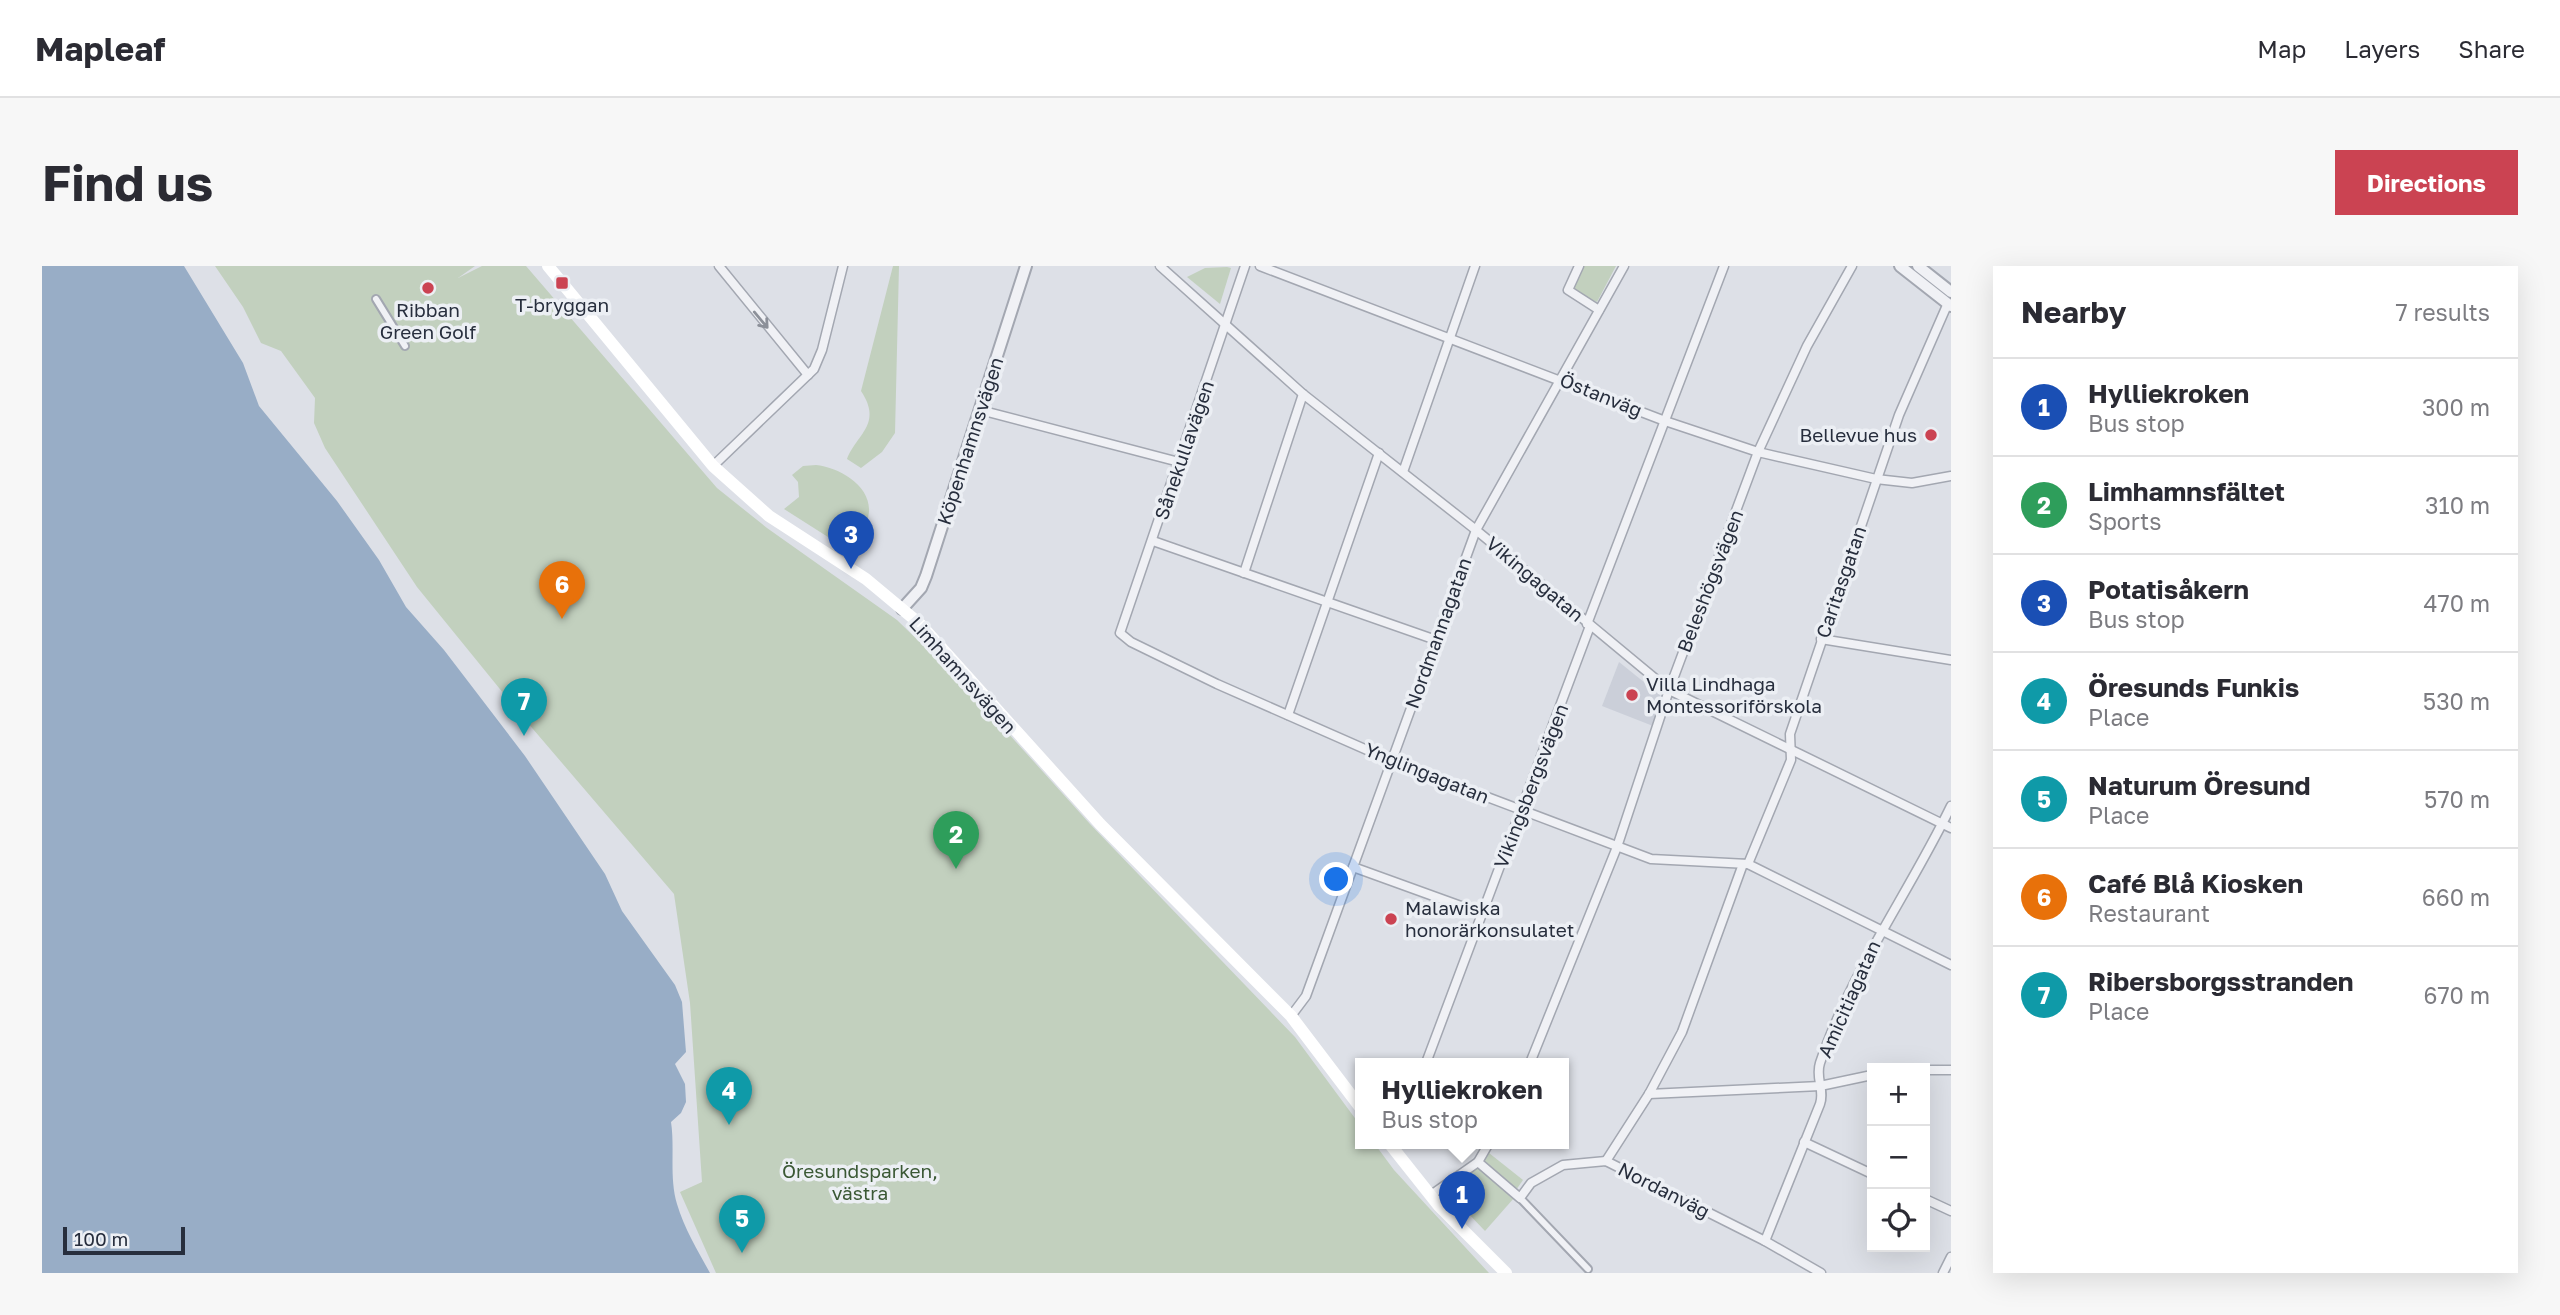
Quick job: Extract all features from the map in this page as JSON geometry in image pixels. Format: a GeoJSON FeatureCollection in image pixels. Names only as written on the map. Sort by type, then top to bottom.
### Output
{"type":"FeatureCollection","features":[{"type":"Feature","properties":{"kind":"main road","name":"Limhamnsvägen"},"geometry":{"type":"LineString","coordinates":[[548,266],[713,466],[769,516],[858,574],[902,609],[1100,824],[1291,1016],[1355,1100]]}},
{"type":"Feature","properties":{"kind":"main road"},"geometry":{"type":"LineString","coordinates":[[1394,1149],[1431,1195],[1506,1273]]}},
{"type":"Feature","properties":{"kind":"street"},"geometry":{"type":"LineString","coordinates":[[719,266],[808,375]]}},
{"type":"Feature","properties":{"kind":"street"},"geometry":{"type":"LineString","coordinates":[[713,466],[808,375],[822,350],[843,266]]}},
{"type":"Feature","properties":{"kind":"street","name":"Köpenhamnsvägen"},"geometry":{"type":"LineString","coordinates":[[902,609],[921,588],[926,576],[1026,266]]}},
{"type":"Feature","properties":{"kind":"street","name":"Vikingagatan"},"geometry":{"type":"LineString","coordinates":[[1160,266],[1303,394],[1476,530],[1669,690],[1951,828]]}},
{"type":"Feature","properties":{"kind":"street","name":"Sånekullavägen"},"geometry":{"type":"LineString","coordinates":[[1121,634],[1245,266]]}},
{"type":"Feature","properties":{"kind":"street","name":"Östanväg"},"geometry":{"type":"LineString","coordinates":[[1260,266],[1665,421],[1758,452],[1876,479],[1912,483],[1951,477]]}},
{"type":"Feature","properties":{"kind":"street"},"geometry":{"type":"LineString","coordinates":[[1403,472],[1475,266]]}},
{"type":"Feature","properties":{"kind":"street"},"geometry":{"type":"LineString","coordinates":[[1578,266],[1568,290],[1599,310]]}},
{"type":"Feature","properties":{"kind":"street","name":"Nordmannagatan"},"geometry":{"type":"LineString","coordinates":[[1291,1016],[1306,995],[1476,530],[1624,266]]}},
{"type":"Feature","properties":{"kind":"street","name":"Vikingsbergsvägen"},"geometry":{"type":"LineString","coordinates":[[1428,1058],[1724,266]]}},
{"type":"Feature","properties":{"kind":"street","name":"Beleshögsvägen"},"geometry":{"type":"LineString","coordinates":[[1532,1058],[1618,847],[1669,690],[1758,452],[1807,346],[1852,266]]}},
{"type":"Feature","properties":{"kind":"street"},"geometry":{"type":"LineString","coordinates":[[1900,266],[1950,301]]}},
{"type":"Feature","properties":{"kind":"street"},"geometry":{"type":"LineString","coordinates":[[1918,266],[1950,301]]}},
{"type":"Feature","properties":{"kind":"street"},"geometry":{"type":"LineString","coordinates":[[376,299],[405,346]]}},
{"type":"Feature","properties":{"kind":"street","name":"Caritasgatan"},"geometry":{"type":"LineString","coordinates":[[1606,1161],[1649,1094],[1682,1032],[1746,864],[1791,760],[1790,734],[1876,479],[1899,415],[1950,301]]}},
{"type":"Feature","properties":{"kind":"street"},"geometry":{"type":"LineString","coordinates":[[1244,573],[1303,394]]}},
{"type":"Feature","properties":{"kind":"street"},"geometry":{"type":"LineString","coordinates":[[979,410],[1179,462]]}},
{"type":"Feature","properties":{"kind":"street"},"geometry":{"type":"LineString","coordinates":[[1288,715],[1379,453]]}},
{"type":"Feature","properties":{"kind":"street"},"geometry":{"type":"LineString","coordinates":[[1153,541],[1436,640]]}},
{"type":"Feature","properties":{"kind":"street","name":"Ynglingagatan"},"geometry":{"type":"LineString","coordinates":[[1121,634],[1131,642],[1217,684],[1391,761],[1618,847],[1660,860],[1746,864]]}},
{"type":"Feature","properties":{"kind":"street"},"geometry":{"type":"LineString","coordinates":[[1821,639],[1951,660]]}},
{"type":"Feature","properties":{"kind":"street","name":"Amicitiagatan"},"geometry":{"type":"LineString","coordinates":[[1765,1241],[1821,1104],[1823,1096],[1817,1071],[1852,985],[1881,930],[1927,856],[1951,806]]}},
{"type":"Feature","properties":{"kind":"street"},"geometry":{"type":"LineString","coordinates":[[1746,864],[1951,965]]}},
{"type":"Feature","properties":{"kind":"street"},"geometry":{"type":"LineString","coordinates":[[1353,867],[1483,914]]}},
{"type":"Feature","properties":{"kind":"street"},"geometry":{"type":"LineString","coordinates":[[1930,1069],[1951,1070]]}},
{"type":"Feature","properties":{"kind":"street"},"geometry":{"type":"LineString","coordinates":[[1649,1094],[1820,1086],[1867,1076]]}},
{"type":"Feature","properties":{"kind":"street"},"geometry":{"type":"LineString","coordinates":[[1804,1142],[1867,1172]]}},
{"type":"Feature","properties":{"kind":"street"},"geometry":{"type":"LineString","coordinates":[[1431,1195],[1478,1162],[1486,1149]]}},
{"type":"Feature","properties":{"kind":"street","name":"Nordanväg"},"geometry":{"type":"LineString","coordinates":[[1520,1198],[1531,1183],[1563,1165],[1606,1161],[1765,1241],[1821,1273]]}},
{"type":"Feature","properties":{"kind":"street"},"geometry":{"type":"LineString","coordinates":[[1478,1162],[1520,1198],[1588,1269]]}},
{"type":"Feature","properties":{"kind":"street"},"geometry":{"type":"LineString","coordinates":[[1930,1201],[1951,1211]]}},
{"type":"Feature","properties":{"kind":"street"},"geometry":{"type":"LineString","coordinates":[[1943,1273],[1951,1257]]}},
{"type":"Feature","properties":{"kind":"shaded area","name":"Villa Lindhaga Montessoriförskola"},"geometry":{"type":"Polygon","coordinates":[[[1619,662],[1660,695],[1662,702],[1653,726],[1602,706],[1619,662]]]}},
{"type":"Feature","properties":{"kind":"green space","name":"Öresundsparken, västra"},"geometry":{"type":"Polygon","coordinates":[[[215,266],[475,266],[458,278],[482,266],[526,266],[717,488],[767,528],[897,620],[971,692],[1090,824],[1295,1037],[1355,1118],[1355,1149],[1378,1149],[1394,1170],[1489,1273],[716,1273],[680,1192],[702,1182],[690,1003],[674,894],[521,715],[417,587],[325,448],[314,423],[315,398],[281,351],[261,343],[243,307],[215,266]]]}},
{"type":"Feature","properties":{"kind":"green space"},"geometry":{"type":"Polygon","coordinates":[[[893,266],[899,266],[895,433],[882,452],[861,468],[847,459],[869,420],[870,412],[861,391],[893,266]]]}},
{"type":"Feature","properties":{"kind":"green space"},"geometry":{"type":"Polygon","coordinates":[[[1583,266],[1616,266],[1597,302],[1571,290],[1583,266]]]}},
{"type":"Feature","properties":{"kind":"green space"},"geometry":{"type":"Polygon","coordinates":[[[1205,268],[1231,268],[1220,304],[1187,277],[1205,268]]]}},
{"type":"Feature","properties":{"kind":"green space"},"geometry":{"type":"Polygon","coordinates":[[[816,465],[834,469],[852,479],[865,494],[869,512],[850,551],[784,509],[799,497],[798,482],[792,475],[803,466],[816,465]]]}},
{"type":"Feature","properties":{"kind":"green space"},"geometry":{"type":"Polygon","coordinates":[[[1489,1153],[1523,1180],[1516,1190],[1482,1162],[1489,1153]]]}},
{"type":"Feature","properties":{"kind":"green space"},"geometry":{"type":"Polygon","coordinates":[[[1478,1167],[1514,1198],[1485,1231],[1446,1190],[1478,1167]]]}},
{"type":"Feature","properties":{"kind":"water"},"geometry":{"type":"Polygon","coordinates":[[[42,266],[184,266],[243,363],[259,406],[337,501],[379,560],[406,607],[444,650],[525,756],[605,874],[622,911],[675,985],[682,1002],[686,1052],[675,1064],[685,1084],[686,1102],[681,1113],[671,1122],[673,1183],[683,1222],[710,1273],[42,1273],[42,266]]]}},
{"type":"Feature","properties":{"kind":"place","name":"T-bryggan"},"geometry":{"type":"Point","coordinates":[562,283]}},
{"type":"Feature","properties":{"kind":"place","name":"Ribban Green Golf"},"geometry":{"type":"Point","coordinates":[428,288]}},
{"type":"Feature","properties":{"kind":"place","name":"Bellevue hus"},"geometry":{"type":"Point","coordinates":[1931,435]}},
{"type":"Feature","properties":{"kind":"place","name":"Potatisåkern"},"geometry":{"type":"Point","coordinates":[851,569]}},
{"type":"Feature","properties":{"kind":"place","name":"Café Blå Kiosken"},"geometry":{"type":"Point","coordinates":[562,619]}},
{"type":"Feature","properties":{"kind":"place","name":"Villa Lindhaga Montessoriförskola"},"geometry":{"type":"Point","coordinates":[1632,695]}},
{"type":"Feature","properties":{"kind":"place","name":"Ribersborgsstranden"},"geometry":{"type":"Point","coordinates":[524,736]}},
{"type":"Feature","properties":{"kind":"place","name":"Limhamnsfältet"},"geometry":{"type":"Point","coordinates":[956,869]}},
{"type":"Feature","properties":{"kind":"place","name":"Malawiska honorärkonsulatet"},"geometry":{"type":"Point","coordinates":[1391,919]}},
{"type":"Feature","properties":{"kind":"place","name":"Öresunds Funkis"},"geometry":{"type":"Point","coordinates":[729,1125]}},
{"type":"Feature","properties":{"kind":"place","name":"Hylliekroken"},"geometry":{"type":"Point","coordinates":[1462,1229]}},
{"type":"Feature","properties":{"kind":"place","name":"Naturum Öresund"},"geometry":{"type":"Point","coordinates":[742,1253]}}]}
